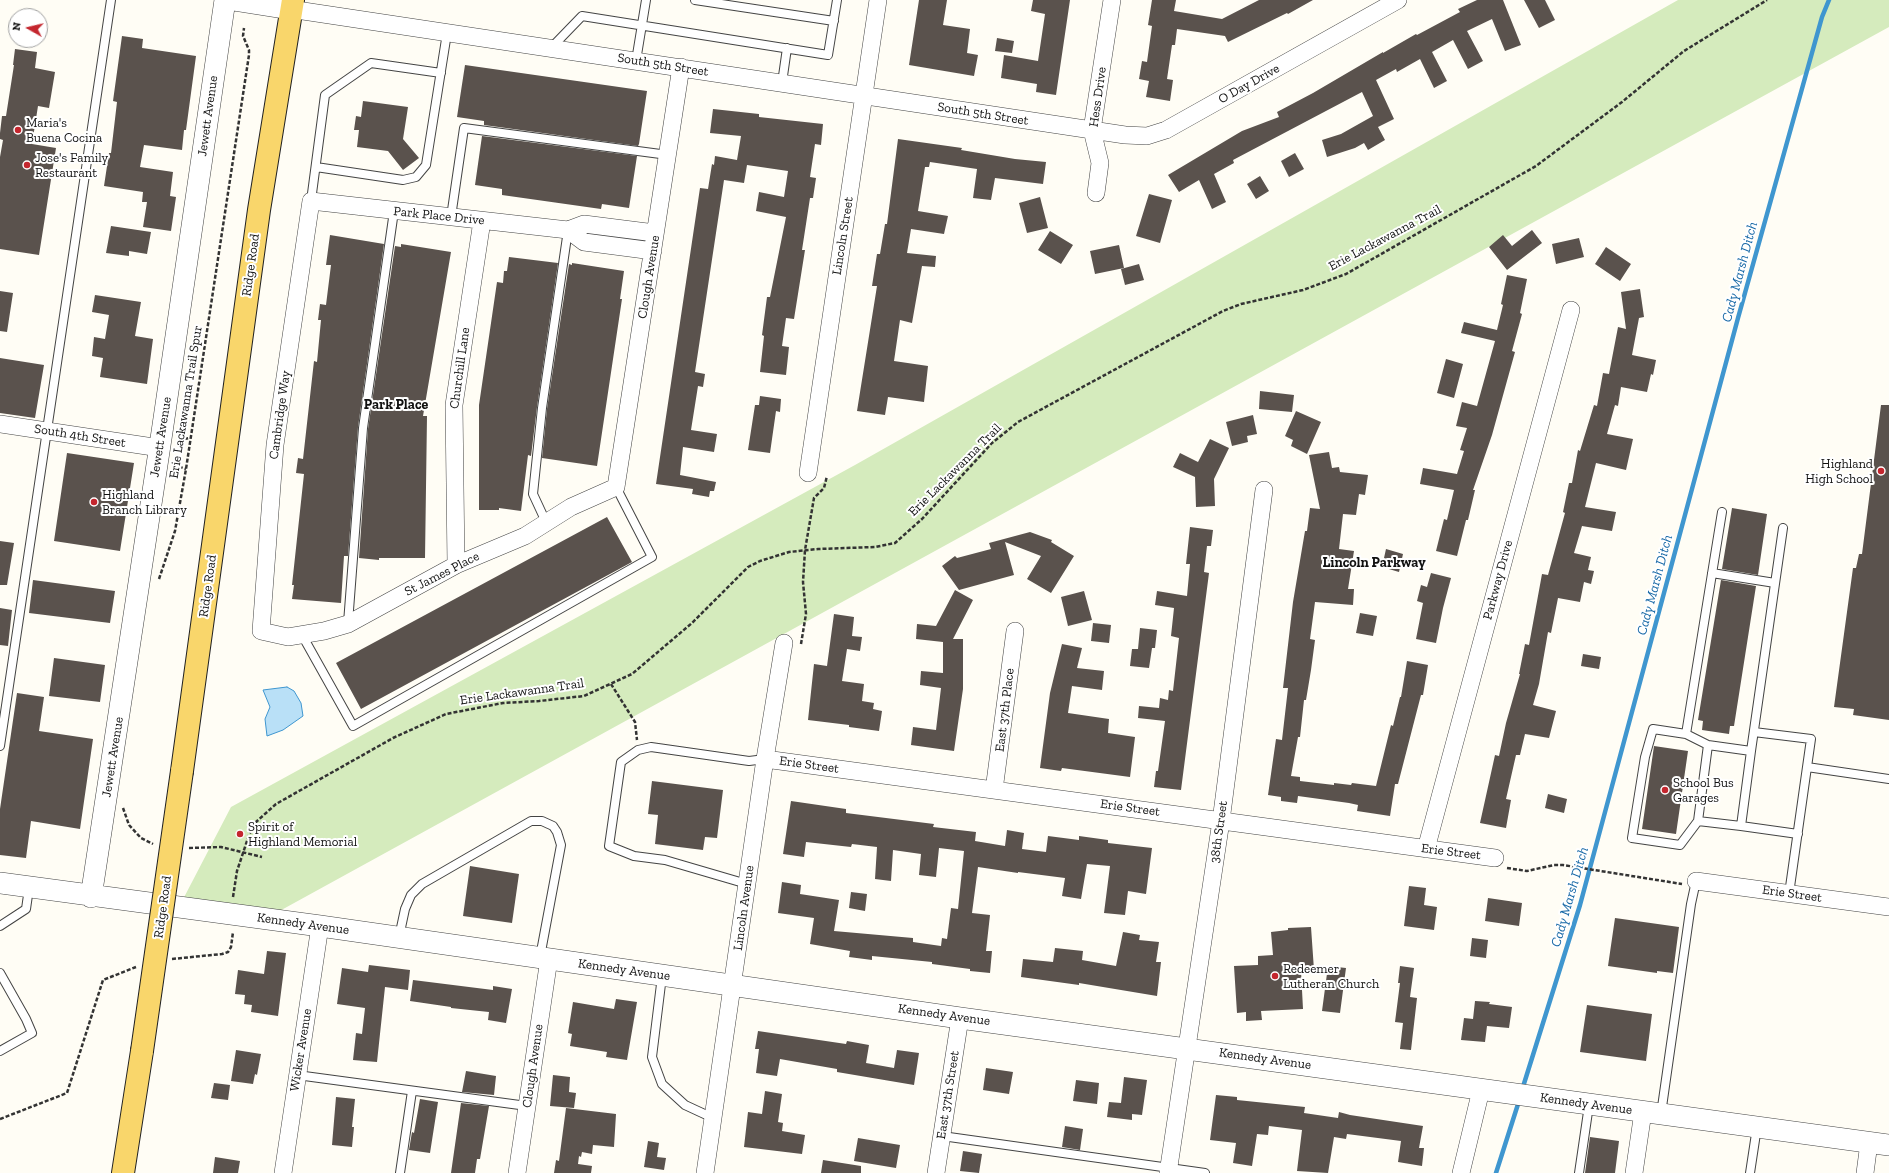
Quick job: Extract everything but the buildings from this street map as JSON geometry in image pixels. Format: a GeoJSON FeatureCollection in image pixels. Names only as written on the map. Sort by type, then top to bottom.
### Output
{"type":"FeatureCollection","features":[{"type":"Feature","properties":{"kind":"main road","name":"Ridge Road"},"geometry":{"type":"LineString","coordinates":[[123,1173],[182,771],[259,210],[292,4]]}},
{"type":"Feature","properties":{"kind":"street","name":"Jewett Avenue"},"geometry":{"type":"LineString","coordinates":[[91,897],[170,449],[225,0]]}},
{"type":"Feature","properties":{"kind":"street","name":"South 5th Street"},"geometry":{"type":"LineString","coordinates":[[233,0],[292,4],[447,33],[636,60],[1092,130]]}},
{"type":"Feature","properties":{"kind":"street","name":"Lincoln Street"},"geometry":{"type":"LineString","coordinates":[[808,473],[878,0]]}},
{"type":"Feature","properties":{"kind":"street","name":"Hess Drive"},"geometry":{"type":"LineString","coordinates":[[1096,193],[1100,163],[1092,130],[1112,0]]}},
{"type":"Feature","properties":{"kind":"street","name":"O Day Drive"},"geometry":{"type":"LineString","coordinates":[[1092,130],[1124,135],[1147,136],[1166,130],[1398,0]]}},
{"type":"Feature","properties":{"kind":"street","name":"Clough Avenue"},"geometry":{"type":"LineString","coordinates":[[616,487],[681,67]]}},
{"type":"Feature","properties":{"kind":"street","name":"Park Place Drive"},"geometry":{"type":"LineString","coordinates":[[311,201],[568,230],[584,224],[655,233]]}},
{"type":"Feature","properties":{"kind":"street","name":"Cambridge Way"},"geometry":{"type":"LineString","coordinates":[[261,631],[274,445],[311,201]]}},
{"type":"Feature","properties":{"kind":"street","name":"Churchill Lane"},"geometry":{"type":"LineString","coordinates":[[456,565],[454,405],[482,221]]}},
{"type":"Feature","properties":{"kind":"street"},"geometry":{"type":"LineString","coordinates":[[568,230],[584,242],[653,251]]}},
{"type":"Feature","properties":{"kind":"street","name":"Parkway Drive"},"geometry":{"type":"LineString","coordinates":[[1426,849],[1571,310]]}},
{"type":"Feature","properties":{"kind":"street","name":"South 4th Street"},"geometry":{"type":"LineString","coordinates":[[0,424],[170,449]]}},
{"type":"Feature","properties":{"kind":"street","name":"St James Place"},"geometry":{"type":"LineString","coordinates":[[261,631],[288,637],[324,631],[348,624],[456,565],[525,536],[571,506],[616,487]]}},
{"type":"Feature","properties":{"kind":"street","name":"38th Street"},"geometry":{"type":"LineString","coordinates":[[1169,1170],[1221,821],[1264,490]]}},
{"type":"Feature","properties":{"kind":"street","name":"East 37th Place"},"geometry":{"type":"LineString","coordinates":[[994,790],[1015,631]]}},
{"type":"Feature","properties":{"kind":"street","name":"Lincoln Avenue"},"geometry":{"type":"LineString","coordinates":[[705,1173],[765,759],[784,643]]}},
{"type":"Feature","properties":{"kind":"street","name":"Erie Street"},"geometry":{"type":"LineString","coordinates":[[765,759],[1495,858]]}},
{"type":"Feature","properties":{"kind":"street","name":"Erie Street"},"geometry":{"type":"LineString","coordinates":[[1690,881],[1889,908]]}},
{"type":"Feature","properties":{"kind":"street","name":"Kennedy Avenue"},"geometry":{"type":"LineString","coordinates":[[0,883],[91,897],[399,937],[960,1018],[1879,1144]]}},
{"type":"Feature","properties":{"kind":"street","name":"Wicker Avenue"},"geometry":{"type":"LineString","coordinates":[[283,1173],[320,926]]}},
{"type":"Feature","properties":{"kind":"street","name":"Clough Avenue"},"geometry":{"type":"LineString","coordinates":[[518,1173],[544,958]]}},
{"type":"Feature","properties":{"kind":"street","name":"East 37th Street"},"geometry":{"type":"LineString","coordinates":[[936,1173],[960,1018]]}},
{"type":"Feature","properties":{"kind":"street"},"geometry":{"type":"LineString","coordinates":[[1461,1173],[1481,1090]]}},
{"type":"Feature","properties":{"kind":"street"},"geometry":{"type":"LineString","coordinates":[[1634,1173],[1652,1113]]}},
{"type":"Feature","properties":{"kind":"street"},"geometry":{"type":"LineString","coordinates":[[1865,1173],[1879,1144]]}},
{"type":"Feature","properties":{"kind":"lane"},"geometry":{"type":"LineString","coordinates":[[0,746],[112,0]]}},
{"type":"Feature","properties":{"kind":"lane"},"geometry":{"type":"LineString","coordinates":[[636,60],[646,0]]}},
{"type":"Feature","properties":{"kind":"lane"},"geometry":{"type":"LineString","coordinates":[[695,0],[834,21]]}},
{"type":"Feature","properties":{"kind":"lane"},"geometry":{"type":"LineString","coordinates":[[551,48],[582,16],[828,55],[837,0]]}},
{"type":"Feature","properties":{"kind":"lane"},"geometry":{"type":"LineString","coordinates":[[316,167],[404,180],[416,177],[426,165],[447,33]]}},
{"type":"Feature","properties":{"kind":"lane"},"geometry":{"type":"LineString","coordinates":[[782,83],[787,48]]}},
{"type":"Feature","properties":{"kind":"lane"},"geometry":{"type":"LineString","coordinates":[[311,201],[325,95],[371,63],[441,73]]}},
{"type":"Feature","properties":{"kind":"lane"},"geometry":{"type":"LineString","coordinates":[[451,217],[464,128],[668,155]]}},
{"type":"Feature","properties":{"kind":"lane"},"geometry":{"type":"LineString","coordinates":[[348,624],[363,428],[394,211]]}},
{"type":"Feature","properties":{"kind":"lane"},"geometry":{"type":"LineString","coordinates":[[546,522],[533,494],[542,408],[568,230]]}},
{"type":"Feature","properties":{"kind":"lane"},"geometry":{"type":"LineString","coordinates":[[302,635],[352,726],[652,557],[616,487]]}},
{"type":"Feature","properties":{"kind":"lane"},"geometry":{"type":"LineString","coordinates":[[1686,734],[1722,512]]}},
{"type":"Feature","properties":{"kind":"lane"},"geometry":{"type":"LineString","coordinates":[[1741,826],[1783,528]]}},
{"type":"Feature","properties":{"kind":"lane"},"geometry":{"type":"LineString","coordinates":[[1712,573],[1775,582]]}},
{"type":"Feature","properties":{"kind":"lane"},"geometry":{"type":"LineString","coordinates":[[1708,745],[1698,821],[1680,845],[1632,838],[1645,757],[1653,729],[1686,734],[1708,745],[1751,751]]}},
{"type":"Feature","properties":{"kind":"lane"},"geometry":{"type":"LineString","coordinates":[[1754,732],[1811,739],[1789,894]]}},
{"type":"Feature","properties":{"kind":"lane"},"geometry":{"type":"LineString","coordinates":[[747,884],[665,860],[634,856],[609,846],[621,762],[638,750],[651,747],[749,761],[765,759]]}},
{"type":"Feature","properties":{"kind":"lane"},"geometry":{"type":"LineString","coordinates":[[1807,767],[1889,779]]}},
{"type":"Feature","properties":{"kind":"lane"},"geometry":{"type":"LineString","coordinates":[[399,937],[405,909],[411,896],[422,884],[531,821],[538,820],[552,826],[560,839],[561,845],[544,958]]}},
{"type":"Feature","properties":{"kind":"lane"},"geometry":{"type":"LineString","coordinates":[[1698,821],[1798,834]]}},
{"type":"Feature","properties":{"kind":"lane"},"geometry":{"type":"LineString","coordinates":[[1652,1113],[1690,911],[1690,881]]}},
{"type":"Feature","properties":{"kind":"lane"},"geometry":{"type":"LineString","coordinates":[[0,926],[26,910],[29,888]]}},
{"type":"Feature","properties":{"kind":"lane"},"geometry":{"type":"LineString","coordinates":[[0,973],[26,1019],[32,1033],[0,1051]]}},
{"type":"Feature","properties":{"kind":"lane"},"geometry":{"type":"LineString","coordinates":[[662,975],[652,1057],[662,1084],[685,1105],[713,1118]]}},
{"type":"Feature","properties":{"kind":"lane"},"geometry":{"type":"LineString","coordinates":[[297,1075],[527,1106]]}},
{"type":"Feature","properties":{"kind":"lane"},"geometry":{"type":"LineString","coordinates":[[400,1173],[412,1090]]}},
{"type":"Feature","properties":{"kind":"lane"},"geometry":{"type":"LineString","coordinates":[[1579,1173],[1589,1104]]}},
{"type":"Feature","properties":{"kind":"lane"},"geometry":{"type":"LineString","coordinates":[[1750,1173],[1756,1127]]}},
{"type":"Feature","properties":{"kind":"lane"},"geometry":{"type":"LineString","coordinates":[[942,1136],[1169,1170],[1205,1173]]}},
{"type":"Feature","properties":{"kind":"path","name":"Erie Lackawanna Trail"},"geometry":{"type":"LineString","coordinates":[[233,899],[237,871],[242,852],[256,822],[276,804],[393,738],[446,714],[503,702],[539,701],[584,696],[632,674],[686,629],[748,567],[788,552],[875,547],[895,543],[927,514],[992,443],[1018,422],[1224,311],[1241,304],[1303,290],[1346,274],[1536,166],[1622,102],[1684,51],[1767,0]]}},
{"type":"Feature","properties":{"kind":"path","name":"Erie Lackawanna Trail Spur"},"geometry":{"type":"LineString","coordinates":[[159,580],[174,531],[186,469],[249,55],[249,50],[243,36],[244,28]]}},
{"type":"Feature","properties":{"kind":"path"},"geometry":{"type":"LineString","coordinates":[[186,469],[177,464],[170,449],[181,440],[190,438]]}},
{"type":"Feature","properties":{"kind":"path"},"geometry":{"type":"LineString","coordinates":[[784,643],[800,646],[806,614],[802,582],[814,498],[824,488],[827,476]]}},
{"type":"Feature","properties":{"kind":"path"},"geometry":{"type":"LineString","coordinates":[[611,684],[635,722],[638,750]]}},
{"type":"Feature","properties":{"kind":"path"},"geometry":{"type":"LineString","coordinates":[[123,804],[129,825],[141,838],[156,846]]}},
{"type":"Feature","properties":{"kind":"path"},"geometry":{"type":"LineString","coordinates":[[186,848],[221,847],[262,857]]}},
{"type":"Feature","properties":{"kind":"path"},"geometry":{"type":"LineString","coordinates":[[1495,858],[1503,868],[1527,870],[1554,865],[1563,865],[1683,884],[1690,881]]}},
{"type":"Feature","properties":{"kind":"path"},"geometry":{"type":"LineString","coordinates":[[170,959],[222,954],[228,952],[231,947],[233,934]]}},
{"type":"Feature","properties":{"kind":"path"},"geometry":{"type":"LineString","coordinates":[[0,1119],[67,1093],[104,980],[141,966]]}},
{"type":"Feature","properties":{"kind":"green space"},"geometry":{"type":"Polygon","coordinates":[[[1678,0],[1889,0],[1889,27],[265,919],[179,907],[231,807],[855,465],[1678,0]]]}},
{"type":"Feature","properties":{"kind":"water"},"geometry":{"type":"Polygon","coordinates":[[[287,687],[294,691],[301,703],[303,716],[283,730],[267,736],[265,719],[270,707],[263,690],[287,687]]]}},
{"type":"Feature","properties":{"kind":"waterway","name":"Cady Marsh Ditch"},"geometry":{"type":"LineString","coordinates":[[1522,1090],[1580,905],[1738,318],[1822,17],[1829,0]]}},
{"type":"Feature","properties":{"kind":"waterway","name":"Cady Marsh Ditch"},"geometry":{"type":"LineString","coordinates":[[1496,1173],[1519,1101]]}},
{"type":"Feature","properties":{"kind":"place","name":"Maria's Buena Cocina"},"geometry":{"type":"Point","coordinates":[18,130]}},
{"type":"Feature","properties":{"kind":"place","name":"Jose's Family Restaurant"},"geometry":{"type":"Point","coordinates":[27,165]}},
{"type":"Feature","properties":{"kind":"place","name":"Highland High School"},"geometry":{"type":"Point","coordinates":[1881,471]}},
{"type":"Feature","properties":{"kind":"place","name":"Highland Branch Library"},"geometry":{"type":"Point","coordinates":[94,502]}},
{"type":"Feature","properties":{"kind":"place","name":"School Bus Garages"},"geometry":{"type":"Point","coordinates":[1665,790]}},
{"type":"Feature","properties":{"kind":"place","name":"Spirit of Highland Memorial"},"geometry":{"type":"Point","coordinates":[240,834]}},
{"type":"Feature","properties":{"kind":"place","name":"Redeemer Lutheran Church"},"geometry":{"type":"Point","coordinates":[1275,976]}},
{"type":"Feature","properties":{"kind":"district","name":"Park Place"},"geometry":{"type":"Point","coordinates":[396,405]}},
{"type":"Feature","properties":{"kind":"district","name":"Lincoln Parkway"},"geometry":{"type":"Point","coordinates":[1374,563]}}]}
